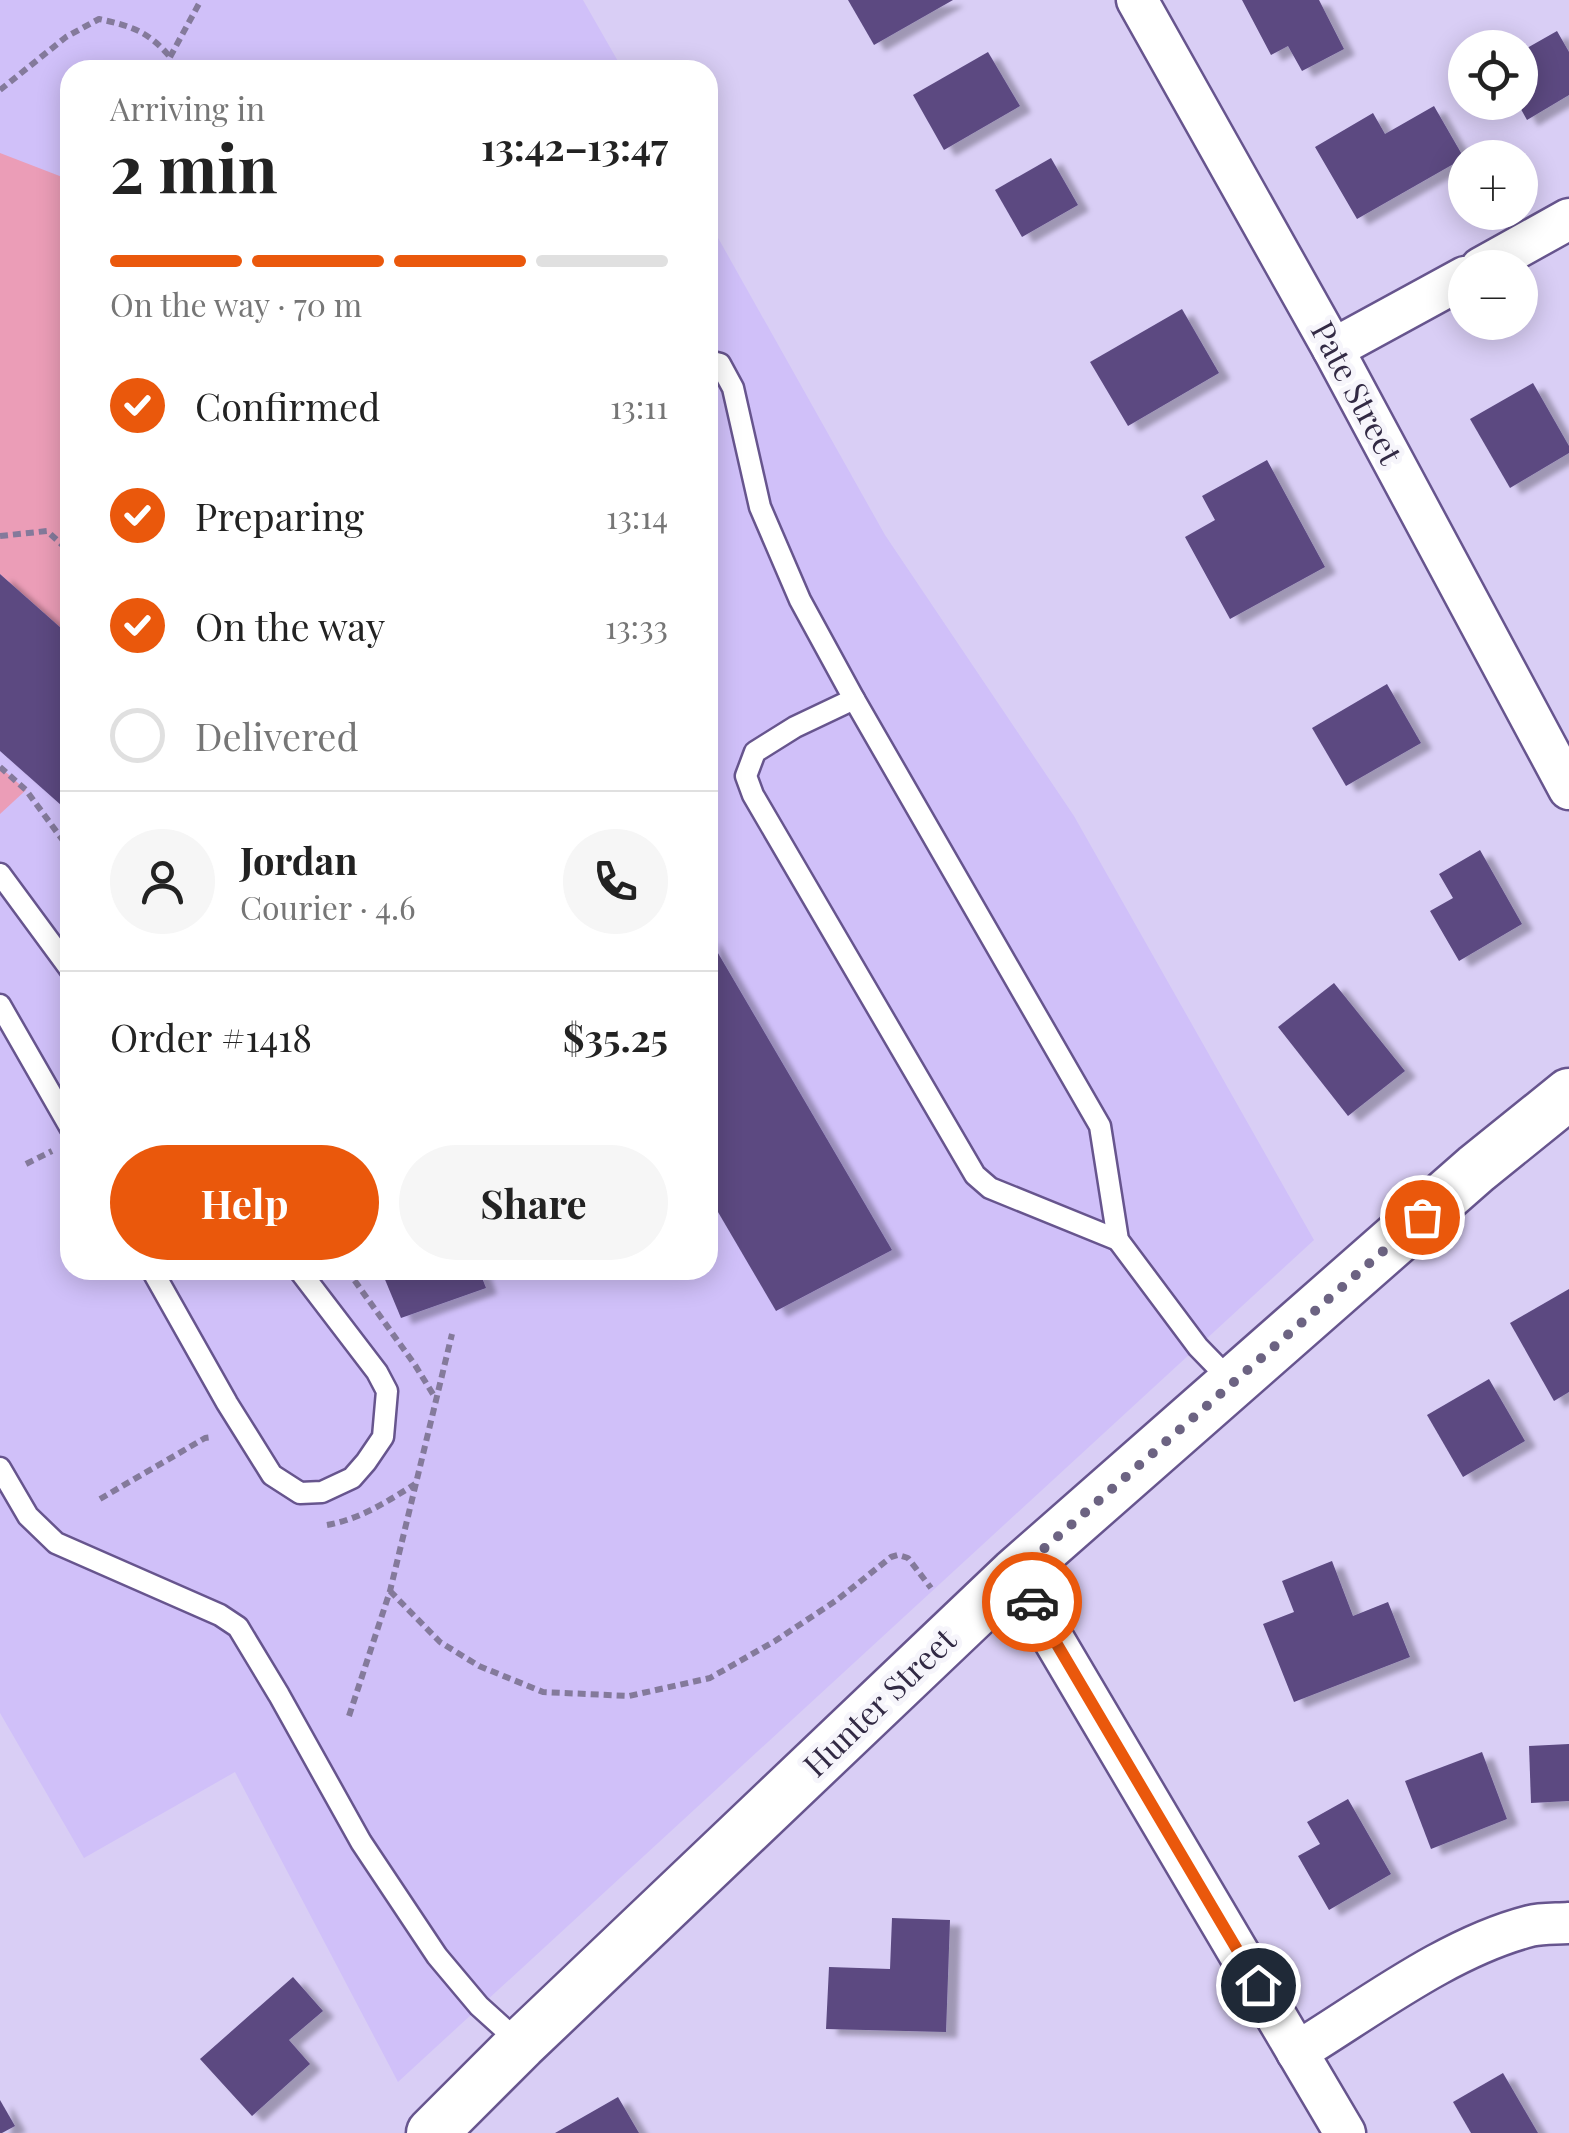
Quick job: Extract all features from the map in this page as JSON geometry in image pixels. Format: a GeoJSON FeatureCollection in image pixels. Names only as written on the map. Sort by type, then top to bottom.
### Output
{"type":"FeatureCollection","features":[{"type":"Feature","properties":{"kind":"street","name":"Pate Street"},"geometry":{"type":"LineString","coordinates":[[1137,0],[1333,349],[1569,789]]}},
{"type":"Feature","properties":{"kind":"street"},"geometry":{"type":"LineString","coordinates":[[1513,250],[1569,219]]}},
{"type":"Feature","properties":{"kind":"street"},"geometry":{"type":"LineString","coordinates":[[1333,349],[1448,285]]}},
{"type":"Feature","properties":{"kind":"street","name":"Hunter Street"},"geometry":{"type":"LineString","coordinates":[[432,2133],[1015,1574],[1476,1169],[1569,1094]]}},
{"type":"Feature","properties":{"kind":"street"},"geometry":{"type":"LineString","coordinates":[[1015,1574],[1346,2133]]}},
{"type":"Feature","properties":{"kind":"street"},"geometry":{"type":"LineString","coordinates":[[1298,2052],[1441,1962],[1490,1939],[1534,1925],[1569,1923]]}},
{"type":"Feature","properties":{"kind":"lane"},"geometry":{"type":"LineString","coordinates":[[718,364],[733,388],[760,507],[800,600],[1100,1126],[1118,1240],[1198,1347],[1233,1383]]}},
{"type":"Feature","properties":{"kind":"lane"},"geometry":{"type":"LineString","coordinates":[[854,698],[755,752],[746,776],[753,795],[975,1176],[990,1188],[1118,1240]]}},
{"type":"Feature","properties":{"kind":"lane"},"geometry":{"type":"LineString","coordinates":[[0,874],[60,955]]}},
{"type":"Feature","properties":{"kind":"lane"},"geometry":{"type":"LineString","coordinates":[[0,1005],[60,1110]]}},
{"type":"Feature","properties":{"kind":"lane"},"geometry":{"type":"LineString","coordinates":[[158,1280],[272,1476],[300,1494],[322,1492],[352,1478],[366,1462],[383,1437],[387,1391],[377,1372],[307,1280]]}},
{"type":"Feature","properties":{"kind":"lane"},"geometry":{"type":"LineString","coordinates":[[0,1468],[28,1516],[56,1542],[220,1614],[238,1627],[361,1842],[437,1956],[479,2006],[521,2044]]}},
{"type":"Feature","properties":{"kind":"path"},"geometry":{"type":"LineString","coordinates":[[170,60],[201,0]]}},
{"type":"Feature","properties":{"kind":"path"},"geometry":{"type":"LineString","coordinates":[[0,90],[66,37],[99,19],[130,26],[156,40],[170,56]]}},
{"type":"Feature","properties":{"kind":"path"},"geometry":{"type":"LineString","coordinates":[[0,536],[47,532],[60,543]]}},
{"type":"Feature","properties":{"kind":"path"},"geometry":{"type":"LineString","coordinates":[[0,767],[26,790],[60,836]]}},
{"type":"Feature","properties":{"kind":"path"},"geometry":{"type":"LineString","coordinates":[[0,780],[12,778]]}},
{"type":"Feature","properties":{"kind":"path"},"geometry":{"type":"LineString","coordinates":[[26,1164],[60,1147]]}},
{"type":"Feature","properties":{"kind":"path"},"geometry":{"type":"LineString","coordinates":[[354,1280],[436,1400]]}},
{"type":"Feature","properties":{"kind":"path"},"geometry":{"type":"LineString","coordinates":[[349,1716],[390,1591],[452,1334]]}},
{"type":"Feature","properties":{"kind":"path"},"geometry":{"type":"LineString","coordinates":[[390,1591],[440,1642],[478,1666],[543,1692],[629,1696],[710,1678],[775,1641],[898,1554],[908,1558],[931,1588]]}},
{"type":"Feature","properties":{"kind":"shaded area"},"geometry":{"type":"Polygon","coordinates":[[[0,0],[583,0],[617,60],[60,60],[60,1280],[718,1280],[718,238],[885,535],[1074,816],[1314,1240],[398,2082],[235,1772],[84,1858],[0,1713],[0,0]]]}},
{"type":"Feature","properties":{"kind":"shaded area"},"geometry":{"type":"Polygon","coordinates":[[[0,153],[60,176],[60,627],[0,574],[0,153]]]}},
{"type":"Feature","properties":{"kind":"shaded area"},"geometry":{"type":"Polygon","coordinates":[[[0,767],[26,790],[0,814],[0,767]]]}},
{"type":"Feature","properties":{"kind":"building"},"geometry":{"type":"Polygon","coordinates":[[[848,0],[953,0],[874,45],[848,0]]]}},
{"type":"Feature","properties":{"kind":"building"},"geometry":{"type":"Polygon","coordinates":[[[1242,0],[1319,0],[1344,49],[1302,71],[1288,46],[1271,55],[1242,0]]]}},
{"type":"Feature","properties":{"kind":"building"},"geometry":{"type":"Polygon","coordinates":[[[1557,31],[1569,52],[1569,95],[1538,113],[1538,42],[1557,31]]]}},
{"type":"Feature","properties":{"kind":"building"},"geometry":{"type":"Polygon","coordinates":[[[988,52],[1020,106],[944,150],[913,95],[988,52]]]}},
{"type":"Feature","properties":{"kind":"building"},"geometry":{"type":"Polygon","coordinates":[[[1434,106],[1454,140],[1448,140],[1448,167],[1357,219],[1315,147],[1373,113],[1385,134],[1434,106]]]}},
{"type":"Feature","properties":{"kind":"building"},"geometry":{"type":"Polygon","coordinates":[[[1051,158],[1078,205],[1022,237],[995,190],[1051,158]]]}},
{"type":"Feature","properties":{"kind":"building"},"geometry":{"type":"Polygon","coordinates":[[[1182,309],[1219,373],[1128,426],[1090,362],[1182,309]]]}},
{"type":"Feature","properties":{"kind":"building"},"geometry":{"type":"Polygon","coordinates":[[[1533,383],[1569,446],[1569,453],[1510,488],[1470,419],[1533,383]]]}},
{"type":"Feature","properties":{"kind":"building"},"geometry":{"type":"Polygon","coordinates":[[[1267,460],[1325,567],[1230,619],[1185,537],[1215,520],[1202,496],[1267,460]]]}},
{"type":"Feature","properties":{"kind":"building"},"geometry":{"type":"Polygon","coordinates":[[[0,574],[60,627],[60,804],[0,751],[0,574]]]}},
{"type":"Feature","properties":{"kind":"building"},"geometry":{"type":"Polygon","coordinates":[[[1387,684],[1421,743],[1346,786],[1312,728],[1387,684]]]}},
{"type":"Feature","properties":{"kind":"building"},"geometry":{"type":"Polygon","coordinates":[[[1480,850],[1522,924],[1459,961],[1430,911],[1453,898],[1439,874],[1480,850]]]}},
{"type":"Feature","properties":{"kind":"building"},"geometry":{"type":"Polygon","coordinates":[[[718,953],[892,1250],[776,1311],[718,1212],[718,953]]]}},
{"type":"Feature","properties":{"kind":"building"},"geometry":{"type":"Polygon","coordinates":[[[1334,983],[1405,1071],[1348,1116],[1278,1027],[1334,983]]]}},
{"type":"Feature","properties":{"kind":"building"},"geometry":{"type":"Polygon","coordinates":[[[385,1280],[483,1280],[486,1288],[401,1318],[385,1280]]]}},
{"type":"Feature","properties":{"kind":"building"},"geometry":{"type":"Polygon","coordinates":[[[1569,1289],[1569,1392],[1554,1401],[1510,1323],[1569,1289]]]}},
{"type":"Feature","properties":{"kind":"building"},"geometry":{"type":"Polygon","coordinates":[[[1489,1379],[1525,1441],[1463,1477],[1427,1415],[1489,1379]]]}},
{"type":"Feature","properties":{"kind":"building"},"geometry":{"type":"Polygon","coordinates":[[[1332,1561],[1353,1616],[1388,1602],[1410,1657],[1294,1702],[1263,1624],[1294,1612],[1282,1581],[1332,1561]]]}},
{"type":"Feature","properties":{"kind":"building"},"geometry":{"type":"Polygon","coordinates":[[[1569,1744],[1569,1801],[1531,1803],[1529,1746],[1569,1744]]]}},
{"type":"Feature","properties":{"kind":"building"},"geometry":{"type":"Polygon","coordinates":[[[1482,1752],[1507,1819],[1431,1849],[1405,1781],[1482,1752]]]}},
{"type":"Feature","properties":{"kind":"building"},"geometry":{"type":"Polygon","coordinates":[[[1348,1799],[1391,1874],[1329,1910],[1298,1856],[1320,1844],[1307,1822],[1348,1799]]]}},
{"type":"Feature","properties":{"kind":"building"},"geometry":{"type":"Polygon","coordinates":[[[892,1918],[950,1920],[946,2032],[826,2029],[829,1967],[890,1969],[892,1918]]]}},
{"type":"Feature","properties":{"kind":"building"},"geometry":{"type":"Polygon","coordinates":[[[293,1977],[323,2011],[289,2040],[310,2064],[252,2116],[200,2059],[293,1977]]]}},
{"type":"Feature","properties":{"kind":"building"},"geometry":{"type":"Polygon","coordinates":[[[1503,2073],[1538,2133],[1471,2133],[1453,2102],[1503,2073]]]}},
{"type":"Feature","properties":{"kind":"building"},"geometry":{"type":"Polygon","coordinates":[[[618,2097],[639,2133],[555,2133],[618,2097]]]}},
{"type":"Feature","properties":{"kind":"building"},"geometry":{"type":"Polygon","coordinates":[[[0,2100],[15,2126],[2,2133],[0,2133],[0,2100]]]}},
{"type":"Feature","properties":{"kind":"way so far"},"geometry":{"type":"LineString","coordinates":[[1032,1602],[1015,1574],[1422,1217]]}},
{"type":"Feature","properties":{"kind":"route"},"geometry":{"type":"LineString","coordinates":[[1032,1602],[1258,1985]]}}]}
